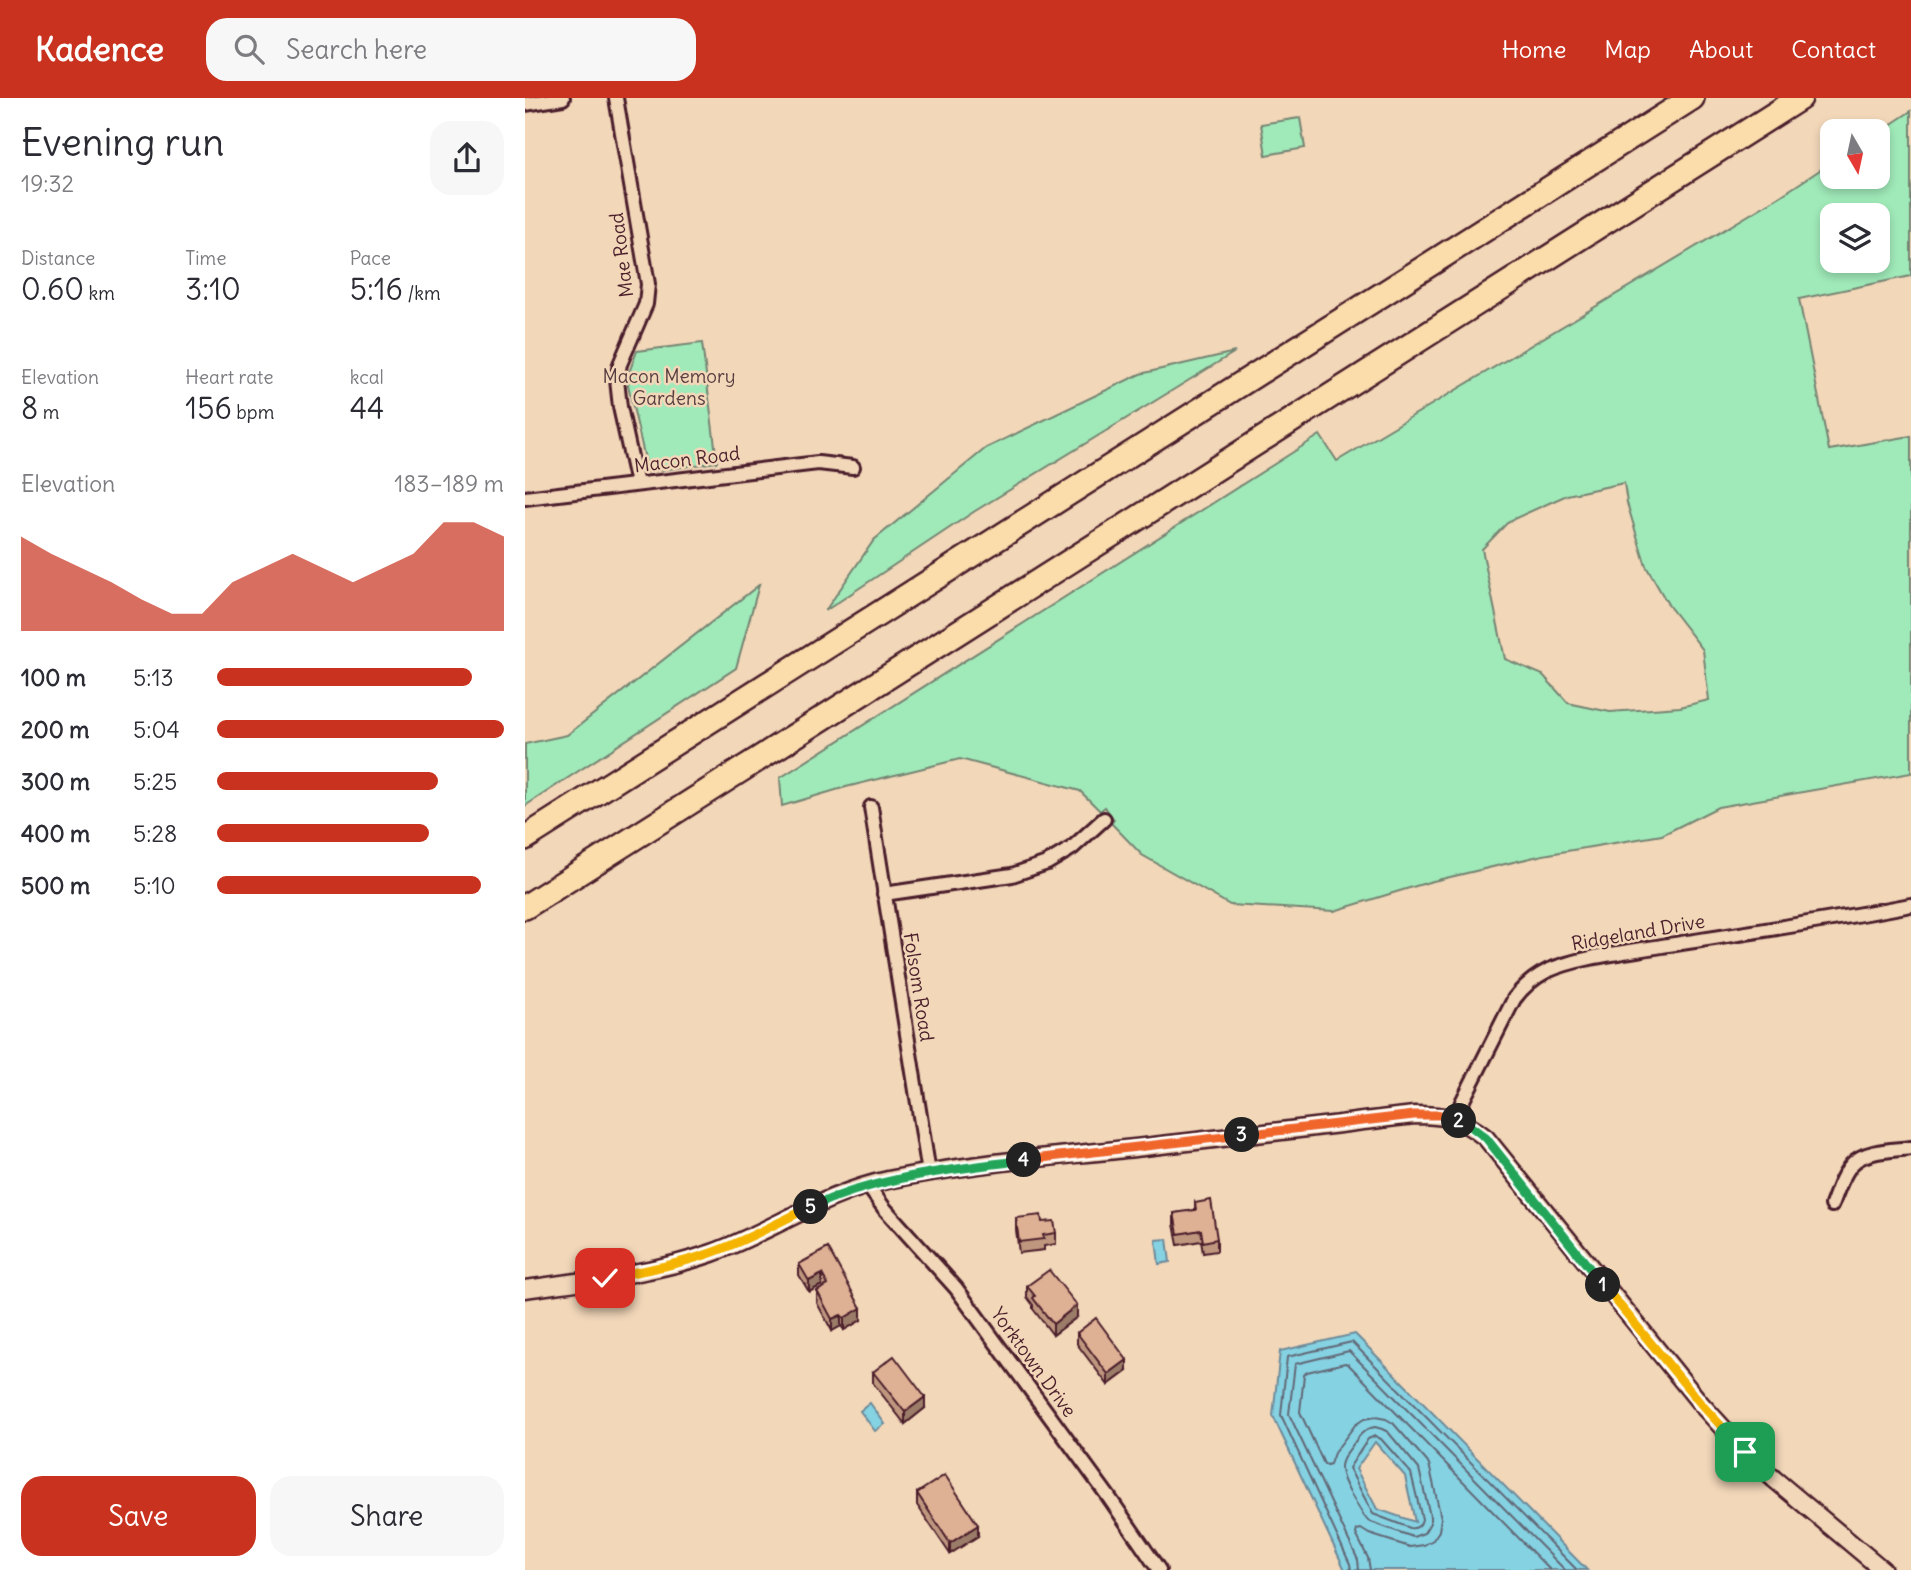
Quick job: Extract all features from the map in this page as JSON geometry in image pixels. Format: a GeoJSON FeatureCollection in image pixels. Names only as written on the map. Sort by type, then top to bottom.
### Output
{"type":"FeatureCollection","features":[{"type":"Feature","properties":{"kind":"highway"},"geometry":{"type":"LineString","coordinates":[[525,838],[1692,98]]}},
{"type":"Feature","properties":{"kind":"highway"},"geometry":{"type":"LineString","coordinates":[[525,907],[1800,98]]}},
{"type":"Feature","properties":{"kind":"street"},"geometry":{"type":"LineString","coordinates":[[525,104],[563,98]]}},
{"type":"Feature","properties":{"kind":"street","name":"Mae Road"},"geometry":{"type":"LineString","coordinates":[[616,98],[648,284],[646,304],[620,364],[617,380],[620,407],[637,484]]}},
{"type":"Feature","properties":{"kind":"street","name":"Macon Road"},"geometry":{"type":"LineString","coordinates":[[525,498],[818,463],[853,467]]}},
{"type":"Feature","properties":{"kind":"street","name":"Folsom Road"},"geometry":{"type":"LineString","coordinates":[[871,807],[929,1173]]}},
{"type":"Feature","properties":{"kind":"street"},"geometry":{"type":"LineString","coordinates":[[884,894],[1012,875],[1047,863],[1072,848],[1104,819]]}},
{"type":"Feature","properties":{"kind":"street","name":"Ridgeland Drive"},"geometry":{"type":"LineString","coordinates":[[1456,1119],[1514,999],[1528,983],[1548,971],[1574,962],[1628,952],[1911,905]]}},
{"type":"Feature","properties":{"kind":"street"},"geometry":{"type":"LineString","coordinates":[[525,1289],[637,1272],[714,1252],[840,1194],[868,1185],[929,1173],[1414,1115],[1441,1115],[1469,1125],[1486,1138],[1701,1404],[1745,1452],[1883,1570]]}},
{"type":"Feature","properties":{"kind":"street"},"geometry":{"type":"LineString","coordinates":[[1832,1205],[1851,1164],[1859,1158],[1911,1147]]}},
{"type":"Feature","properties":{"kind":"street","name":"Yorktown Drive"},"geometry":{"type":"LineString","coordinates":[[868,1185],[884,1208],[956,1287],[1159,1570]]}},
{"type":"Feature","properties":{"kind":"green space"},"geometry":{"type":"Polygon","coordinates":[[[1911,111],[1911,276],[1799,299],[1829,450],[1911,436],[1911,773],[1718,807],[1662,835],[1543,855],[1429,882],[1334,911],[1230,905],[1142,855],[1111,823],[1114,820],[1105,807],[1100,811],[1080,791],[960,759],[782,806],[780,778],[1320,435],[1337,461],[1820,170],[1820,189],[1890,189],[1890,125],[1911,111]],[[1624,483],[1567,495],[1509,521],[1482,549],[1505,659],[1543,675],[1568,703],[1610,712],[1680,707],[1709,700],[1703,650],[1669,606],[1646,566],[1627,503],[1624,483]]]}},
{"type":"Feature","properties":{"kind":"green space"},"geometry":{"type":"Polygon","coordinates":[[[1300,118],[1305,148],[1266,155],[1261,124],[1300,118]]]}},
{"type":"Feature","properties":{"kind":"green space","name":"Macon Memory Gardens"},"geometry":{"type":"Polygon","coordinates":[[[702,343],[717,462],[648,472],[628,385],[637,351],[702,343]]]}},
{"type":"Feature","properties":{"kind":"green space"},"geometry":{"type":"Polygon","coordinates":[[[1235,352],[975,511],[825,611],[874,540],[986,448],[1140,374],[1235,352]]]}},
{"type":"Feature","properties":{"kind":"green space"},"geometry":{"type":"Polygon","coordinates":[[[759,585],[736,668],[525,806],[525,744],[567,735],[759,585]]]}},
{"type":"Feature","properties":{"kind":"water"},"geometry":{"type":"Polygon","coordinates":[[[1167,1239],[1170,1262],[1159,1264],[1156,1240],[1167,1239]]]}},
{"type":"Feature","properties":{"kind":"water"},"geometry":{"type":"Polygon","coordinates":[[[1355,1334],[1587,1570],[1345,1570],[1273,1416],[1280,1351],[1355,1334]],[[1375,1442],[1356,1469],[1377,1509],[1415,1522],[1405,1476],[1375,1442]]]}},
{"type":"Feature","properties":{"kind":"water"},"geometry":{"type":"Polygon","coordinates":[[[870,1403],[885,1424],[875,1431],[860,1411],[870,1403]]]}},
{"type":"Feature","properties":{"kind":"building"},"geometry":{"type":"Polygon","coordinates":[[[1211,1200],[1217,1239],[1203,1242],[1201,1230],[1178,1234],[1174,1213],[1196,1210],[1195,1203],[1211,1200]]]}},
{"type":"Feature","properties":{"kind":"building"},"geometry":{"type":"Polygon","coordinates":[[[1041,1215],[1042,1222],[1054,1221],[1056,1233],[1043,1235],[1044,1239],[1019,1242],[1016,1218],[1041,1215]]]}},
{"type":"Feature","properties":{"kind":"building"},"geometry":{"type":"Polygon","coordinates":[[[828,1248],[861,1308],[844,1318],[841,1315],[832,1319],[817,1291],[828,1285],[822,1274],[809,1281],[799,1264],[828,1248]]]}},
{"type":"Feature","properties":{"kind":"building"},"geometry":{"type":"Polygon","coordinates":[[[1049,1270],[1077,1305],[1053,1324],[1027,1286],[1049,1270]]]}},
{"type":"Feature","properties":{"kind":"building"},"geometry":{"type":"Polygon","coordinates":[[[1096,1318],[1127,1360],[1108,1374],[1077,1333],[1096,1318]]]}},
{"type":"Feature","properties":{"kind":"building"},"geometry":{"type":"Polygon","coordinates":[[[894,1356],[925,1397],[905,1412],[873,1372],[894,1356]]]}},
{"type":"Feature","properties":{"kind":"building"},"geometry":{"type":"Polygon","coordinates":[[[945,1475],[978,1525],[950,1543],[917,1493],[945,1475]]]}},
{"type":"Feature","properties":{"kind":"route"},"geometry":{"type":"LineString","coordinates":[[605,1278],[714,1252],[840,1194],[887,1180],[1040,1158],[1414,1115],[1441,1115],[1469,1125],[1486,1138],[1701,1404],[1745,1452]]}}]}
